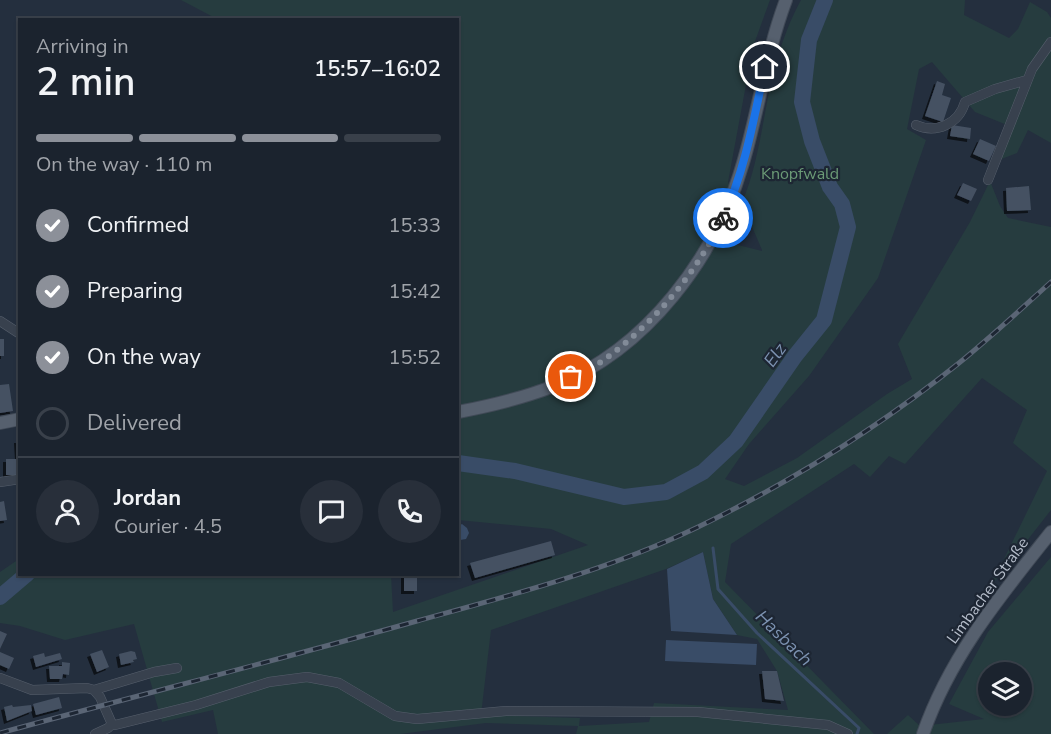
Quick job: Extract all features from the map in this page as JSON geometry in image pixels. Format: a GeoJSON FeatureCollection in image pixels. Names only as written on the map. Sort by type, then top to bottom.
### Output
{"type":"FeatureCollection","features":[{"type":"Feature","properties":{"kind":"main road"},"geometry":{"type":"LineString","coordinates":[[459,412],[508,401],[555,386],[602,361],[641,330],[675,293],[697,264],[716,233],[731,201],[743,162],[765,67],[786,0]]}},
{"type":"Feature","properties":{"kind":"main road"},"geometry":{"type":"LineString","coordinates":[[0,423],[18,419]]}},
{"type":"Feature","properties":{"kind":"main road","name":"Limbacher Straße"},"geometry":{"type":"LineString","coordinates":[[923,734],[943,687],[982,619],[1051,532]]}},
{"type":"Feature","properties":{"kind":"street"},"geometry":{"type":"LineString","coordinates":[[988,180],[1027,80],[1051,42]]}},
{"type":"Feature","properties":{"kind":"street"},"geometry":{"type":"LineString","coordinates":[[916,125],[934,130],[958,116],[965,102],[995,89],[1027,80]]}},
{"type":"Feature","properties":{"kind":"street"},"geometry":{"type":"LineString","coordinates":[[0,321],[18,333]]}},
{"type":"Feature","properties":{"kind":"street"},"geometry":{"type":"LineString","coordinates":[[0,482],[18,479]]}},
{"type":"Feature","properties":{"kind":"street"},"geometry":{"type":"LineString","coordinates":[[0,678],[32,690],[87,688],[94,690],[154,672],[177,668]]}},
{"type":"Feature","properties":{"kind":"street"},"geometry":{"type":"LineString","coordinates":[[95,734],[112,724],[116,725],[196,705],[269,682],[308,677],[339,683],[395,716],[417,719],[506,711],[698,712],[828,725],[848,734]]}},
{"type":"Feature","properties":{"kind":"street"},"geometry":{"type":"LineString","coordinates":[[94,690],[100,697],[112,724]]}},
{"type":"Feature","properties":{"kind":"green space","name":"Knopfwald"},"geometry":{"type":"Polygon","coordinates":[[[181,0],[770,0],[753,47],[728,182],[741,205],[756,160],[776,62],[801,0],[965,0],[964,15],[1009,38],[1018,29],[1030,2],[1047,12],[1051,18],[1051,143],[1028,130],[1017,153],[999,160],[1012,127],[975,112],[932,62],[919,69],[907,129],[926,140],[878,278],[809,376],[749,444],[725,479],[744,486],[797,458],[912,379],[898,344],[970,222],[990,181],[1000,206],[1008,218],[1051,227],[1051,510],[982,598],[1004,559],[1047,471],[1013,443],[1027,410],[982,378],[905,464],[889,456],[870,477],[854,464],[731,544],[725,582],[874,734],[576,734],[578,726],[486,723],[400,734],[218,734],[213,710],[162,722],[134,624],[65,640],[20,626],[0,623],[0,572],[18,560],[18,576],[391,576],[393,612],[588,545],[551,529],[459,520],[459,18],[215,18],[181,0]],[[750,222],[730,243],[762,251],[750,222]],[[703,552],[666,569],[491,630],[481,715],[580,718],[579,726],[649,722],[654,703],[788,710],[777,671],[757,639],[737,635],[713,599],[703,552]]]}},
{"type":"Feature","properties":{"kind":"green space"},"geometry":{"type":"Polygon","coordinates":[[[1051,557],[1051,734],[887,734],[908,715],[920,726],[984,719],[949,704],[988,632],[1051,557]]]}},
{"type":"Feature","properties":{"kind":"water"},"geometry":{"type":"Polygon","coordinates":[[[462,524],[467,528],[469,533],[466,539],[459,540],[459,526],[462,524]]]}},
{"type":"Feature","properties":{"kind":"water"},"geometry":{"type":"Polygon","coordinates":[[[703,552],[713,599],[737,635],[671,631],[667,569],[703,552]]]}},
{"type":"Feature","properties":{"kind":"water"},"geometry":{"type":"Polygon","coordinates":[[[666,640],[757,644],[756,665],[665,661],[666,640]]]}},
{"type":"Feature","properties":{"kind":"building"},"geometry":{"type":"Polygon","coordinates":[[[937,81],[945,84],[942,95],[951,98],[943,122],[925,116],[937,81]]]}},
{"type":"Feature","properties":{"kind":"building"},"geometry":{"type":"Polygon","coordinates":[[[952,125],[971,128],[970,139],[950,136],[952,125]]]}},
{"type":"Feature","properties":{"kind":"building"},"geometry":{"type":"Polygon","coordinates":[[[980,139],[996,146],[989,161],[973,154],[980,139]]]}},
{"type":"Feature","properties":{"kind":"building"},"geometry":{"type":"Polygon","coordinates":[[[963,183],[977,189],[971,201],[957,195],[963,183]]]}},
{"type":"Feature","properties":{"kind":"building"},"geometry":{"type":"Polygon","coordinates":[[[1029,186],[1031,210],[1007,211],[1006,188],[1029,186]]]}},
{"type":"Feature","properties":{"kind":"building"},"geometry":{"type":"Polygon","coordinates":[[[0,339],[4,339],[4,356],[0,356],[0,339]]]}},
{"type":"Feature","properties":{"kind":"building"},"geometry":{"type":"Polygon","coordinates":[[[9,384],[13,411],[0,413],[0,385],[9,384]]]}},
{"type":"Feature","properties":{"kind":"building"},"geometry":{"type":"Polygon","coordinates":[[[6,459],[16,459],[16,475],[6,475],[6,459]]]}},
{"type":"Feature","properties":{"kind":"building"},"geometry":{"type":"Polygon","coordinates":[[[4,501],[7,520],[0,521],[0,502],[4,501]]]}},
{"type":"Feature","properties":{"kind":"building"},"geometry":{"type":"Polygon","coordinates":[[[551,541],[555,555],[475,578],[470,563],[551,541]]]}},
{"type":"Feature","properties":{"kind":"building"},"geometry":{"type":"Polygon","coordinates":[[[404,576],[417,576],[417,591],[404,591],[404,576]]]}},
{"type":"Feature","properties":{"kind":"building"},"geometry":{"type":"Polygon","coordinates":[[[0,631],[7,634],[0,649],[0,631]]]}},
{"type":"Feature","properties":{"kind":"building"},"geometry":{"type":"Polygon","coordinates":[[[102,650],[109,667],[97,672],[90,654],[102,650]]]}},
{"type":"Feature","properties":{"kind":"building"},"geometry":{"type":"Polygon","coordinates":[[[0,652],[14,658],[9,669],[0,665],[0,652]]]}},
{"type":"Feature","properties":{"kind":"building"},"geometry":{"type":"Polygon","coordinates":[[[135,652],[137,659],[121,665],[119,654],[135,652]]]}},
{"type":"Feature","properties":{"kind":"building"},"geometry":{"type":"Polygon","coordinates":[[[44,653],[45,657],[60,653],[62,659],[36,667],[33,656],[44,653]]]}},
{"type":"Feature","properties":{"kind":"building"},"geometry":{"type":"Polygon","coordinates":[[[62,662],[70,663],[69,675],[63,674],[62,679],[50,679],[49,666],[62,666],[62,662]]]}},
{"type":"Feature","properties":{"kind":"building"},"geometry":{"type":"Polygon","coordinates":[[[762,671],[777,671],[784,701],[765,699],[762,671]]]}},
{"type":"Feature","properties":{"kind":"building"},"geometry":{"type":"Polygon","coordinates":[[[59,697],[62,708],[36,715],[33,704],[59,697]]]}},
{"type":"Feature","properties":{"kind":"building"},"geometry":{"type":"Polygon","coordinates":[[[12,705],[13,707],[31,705],[32,711],[7,721],[4,707],[12,705]]]}},
{"type":"Feature","properties":{"kind":"waterway","name":"Elz"},"geometry":{"type":"LineString","coordinates":[[459,463],[515,471],[624,497],[666,492],[703,472],[736,441],[795,356],[824,320],[848,227],[842,204],[830,187],[812,141],[802,102],[809,40],[825,0]]}},
{"type":"Feature","properties":{"kind":"waterway","name":"Hasbach"},"geometry":{"type":"LineString","coordinates":[[713,548],[718,589],[757,633],[859,728],[857,734]]}},
{"type":"Feature","properties":{"kind":"waterway","name":"Elz"},"geometry":{"type":"LineString","coordinates":[[0,597],[25,576]]}},
{"type":"Feature","properties":{"kind":"railway"},"geometry":{"type":"LineString","coordinates":[[0,733],[524,591],[595,569],[664,542],[733,510],[866,431],[959,363],[1051,282]]}},
{"type":"Feature","properties":{"kind":"way so far"},"geometry":{"type":"LineString","coordinates":[[571,377],[602,361],[641,330],[675,293],[697,264],[723,218]]}},
{"type":"Feature","properties":{"kind":"route"},"geometry":{"type":"LineString","coordinates":[[723,218],[731,201],[743,162],[765,67]]}}]}
